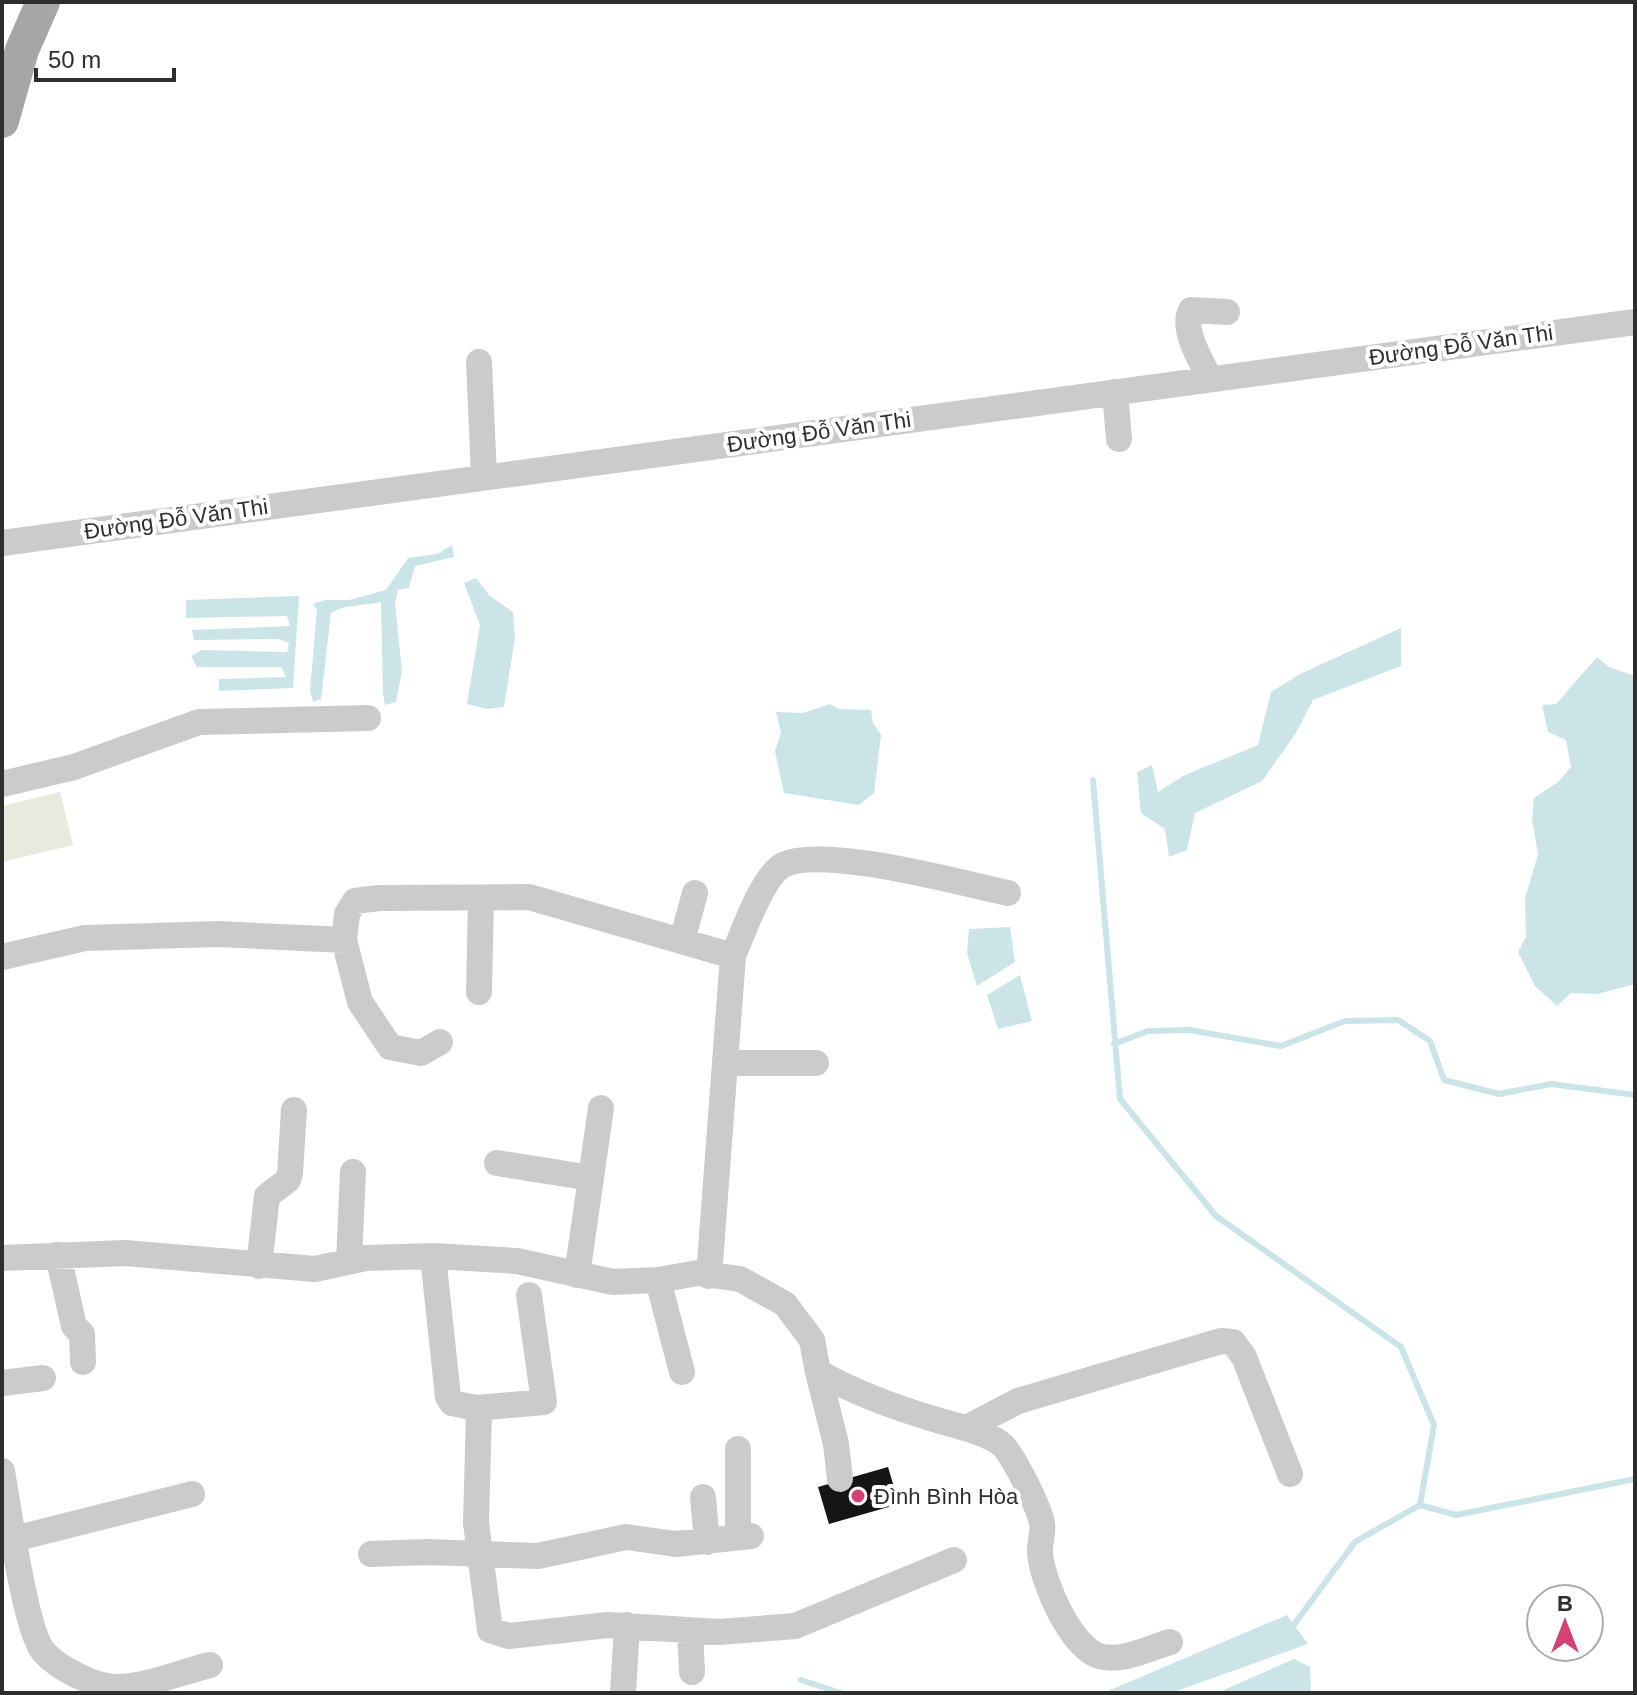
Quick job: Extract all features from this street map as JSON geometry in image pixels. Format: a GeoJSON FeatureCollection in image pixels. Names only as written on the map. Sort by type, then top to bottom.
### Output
{"type":"FeatureCollection","features":[{"type":"Feature","properties":{"kind":"main road"},"geometry":{"type":"LineString","coordinates":[[2,121],[22,50],[43,2]]}},
{"type":"Feature","properties":{"kind":"street"},"geometry":{"type":"LineString","coordinates":[[1210,379],[1192,342],[1188,316],[1191,310],[1227,312]]}},
{"type":"Feature","properties":{"kind":"street","name":"Đường Đỗ Văn Thi"},"geometry":{"type":"LineString","coordinates":[[2,543],[1635,322]]}},
{"type":"Feature","properties":{"kind":"street"},"geometry":{"type":"LineString","coordinates":[[479,362],[484,477]]}},
{"type":"Feature","properties":{"kind":"street"},"geometry":{"type":"LineString","coordinates":[[1115,392],[1119,439]]}},
{"type":"Feature","properties":{"kind":"street"},"geometry":{"type":"LineString","coordinates":[[2,784],[74,767],[199,722],[368,718]]}},
{"type":"Feature","properties":{"kind":"street"},"geometry":{"type":"LineString","coordinates":[[709,1276],[733,956],[759,896],[781,866],[800,860],[845,860],[1008,893]]}},
{"type":"Feature","properties":{"kind":"street"},"geometry":{"type":"LineString","coordinates":[[682,941],[695,893]]}},
{"type":"Feature","properties":{"kind":"street"},"geometry":{"type":"LineString","coordinates":[[440,1042],[421,1053],[390,1047],[360,1002],[344,940],[347,914],[355,901],[379,898],[529,897],[733,956]]}},
{"type":"Feature","properties":{"kind":"street"},"geometry":{"type":"LineString","coordinates":[[479,992],[481,898]]}},
{"type":"Feature","properties":{"kind":"street"},"geometry":{"type":"LineString","coordinates":[[2,957],[85,938],[218,934],[344,940]]}},
{"type":"Feature","properties":{"kind":"street"},"geometry":{"type":"LineString","coordinates":[[725,1063],[816,1063]]}},
{"type":"Feature","properties":{"kind":"street"},"geometry":{"type":"LineString","coordinates":[[577,1275],[601,1108]]}},
{"type":"Feature","properties":{"kind":"street"},"geometry":{"type":"LineString","coordinates":[[259,1266],[267,1196],[288,1180],[290,1173],[294,1110]]}},
{"type":"Feature","properties":{"kind":"street"},"geometry":{"type":"LineString","coordinates":[[497,1163],[591,1178]]}},
{"type":"Feature","properties":{"kind":"street"},"geometry":{"type":"LineString","coordinates":[[349,1261],[353,1172]]}},
{"type":"Feature","properties":{"kind":"street"},"geometry":{"type":"LineString","coordinates":[[2,1258],[125,1253],[315,1269],[349,1261],[433,1256],[517,1261],[613,1282],[658,1280],[685,1274],[740,1279],[785,1304],[812,1340],[836,1444],[840,1479]]}},
{"type":"Feature","properties":{"kind":"street"},"geometry":{"type":"LineString","coordinates":[[58,1255],[74,1326],[82,1334],[83,1362]]}},
{"type":"Feature","properties":{"kind":"street"},"geometry":{"type":"LineString","coordinates":[[433,1256],[448,1397],[452,1403],[476,1408],[544,1402],[529,1295]]}},
{"type":"Feature","properties":{"kind":"street"},"geometry":{"type":"LineString","coordinates":[[658,1280],[682,1372]]}},
{"type":"Feature","properties":{"kind":"street"},"geometry":{"type":"LineString","coordinates":[[966,1428],[1018,1401],[1221,1341],[1233,1342],[1244,1357],[1290,1474]]}},
{"type":"Feature","properties":{"kind":"street"},"geometry":{"type":"LineString","coordinates":[[818,1372],[849,1389],[966,1428],[1000,1443],[1008,1452],[1043,1525],[1039,1551],[1045,1579],[1064,1619],[1098,1656],[1119,1657],[1170,1642]]}},
{"type":"Feature","properties":{"kind":"street"},"geometry":{"type":"LineString","coordinates":[[2,1383],[43,1378]]}},
{"type":"Feature","properties":{"kind":"street"},"geometry":{"type":"LineString","coordinates":[[476,1408],[479,1413],[476,1523],[490,1630],[509,1636],[627,1625],[690,1632],[754,1631],[795,1626],[954,1560]]}},
{"type":"Feature","properties":{"kind":"street"},"geometry":{"type":"LineString","coordinates":[[371,1554],[538,1556],[626,1537],[658,1543],[707,1542],[745,1536],[738,1449]]}},
{"type":"Feature","properties":{"kind":"street"},"geometry":{"type":"LineString","coordinates":[[2,1471],[5,1509],[32,1624],[41,1649],[55,1662],[95,1682],[114,1687],[210,1665]]}},
{"type":"Feature","properties":{"kind":"street"},"geometry":{"type":"LineString","coordinates":[[14,1539],[192,1494]]}},
{"type":"Feature","properties":{"kind":"street"},"geometry":{"type":"LineString","coordinates":[[703,1497],[707,1542]]}},
{"type":"Feature","properties":{"kind":"street"},"geometry":{"type":"LineString","coordinates":[[623,1693],[627,1625]]}},
{"type":"Feature","properties":{"kind":"street"},"geometry":{"type":"LineString","coordinates":[[690,1632],[692,1672]]}},
{"type":"Feature","properties":{"kind":"shaded area"},"geometry":{"type":"Polygon","coordinates":[[[60,792],[73,845],[2,862],[2,806],[60,792]]]}},
{"type":"Feature","properties":{"kind":"water"},"geometry":{"type":"Polygon","coordinates":[[[452,545],[454,557],[415,566],[409,588],[398,590],[395,604],[402,671],[396,702],[385,705],[383,694],[381,602],[331,613],[321,699],[313,702],[310,690],[317,610],[313,604],[325,600],[349,600],[386,590],[408,558],[437,554],[452,545]]]}},
{"type":"Feature","properties":{"kind":"water"},"geometry":{"type":"Polygon","coordinates":[[[476,578],[489,595],[513,612],[515,638],[504,707],[487,709],[467,704],[480,625],[464,583],[476,578]]]}},
{"type":"Feature","properties":{"kind":"water"},"geometry":{"type":"Polygon","coordinates":[[[299,596],[293,688],[219,691],[219,679],[286,677],[281,667],[197,667],[191,656],[202,650],[287,652],[289,643],[280,639],[194,640],[192,630],[290,626],[287,616],[186,618],[186,600],[299,596]]]}},
{"type":"Feature","properties":{"kind":"water"},"geometry":{"type":"Polygon","coordinates":[[[1401,628],[1401,666],[1313,700],[1296,733],[1262,781],[1195,813],[1187,850],[1169,857],[1165,829],[1141,813],[1137,772],[1152,765],[1158,792],[1185,775],[1258,745],[1271,692],[1300,674],[1401,628]]]}},
{"type":"Feature","properties":{"kind":"water"},"geometry":{"type":"Polygon","coordinates":[[[1597,657],[1609,667],[1635,676],[1635,984],[1597,994],[1571,993],[1557,1006],[1535,986],[1518,952],[1526,937],[1525,899],[1538,854],[1532,819],[1534,798],[1558,782],[1571,767],[1566,740],[1548,732],[1542,705],[1556,704],[1597,657]]]}},
{"type":"Feature","properties":{"kind":"water"},"geometry":{"type":"Polygon","coordinates":[[[830,704],[839,709],[871,710],[873,723],[881,735],[874,793],[859,805],[784,793],[775,751],[781,733],[776,712],[803,713],[830,704]]]}},
{"type":"Feature","properties":{"kind":"water"},"geometry":{"type":"Polygon","coordinates":[[[1010,927],[1015,962],[977,986],[967,953],[969,929],[1010,927]]]}},
{"type":"Feature","properties":{"kind":"water"},"geometry":{"type":"Polygon","coordinates":[[[1020,975],[1032,1021],[998,1029],[987,995],[1020,975]]]}},
{"type":"Feature","properties":{"kind":"water"},"geometry":{"type":"Polygon","coordinates":[[[1287,1615],[1308,1644],[1171,1693],[1103,1693],[1287,1615]]]}},
{"type":"Feature","properties":{"kind":"water"},"geometry":{"type":"Polygon","coordinates":[[[1294,1659],[1310,1667],[1311,1693],[1217,1693],[1294,1659]]]}},
{"type":"Feature","properties":{"kind":"building","name":"Đình Bình Hòa"},"geometry":{"type":"Polygon","coordinates":[[[888,1467],[899,1504],[829,1524],[818,1487],[888,1467]]]}},
{"type":"Feature","properties":{"kind":"waterway"},"geometry":{"type":"LineString","coordinates":[[1093,780],[1120,1099],[1216,1216],[1401,1347],[1434,1425],[1420,1505],[1355,1542],[1290,1630]]}},
{"type":"Feature","properties":{"kind":"waterway"},"geometry":{"type":"LineString","coordinates":[[1114,1044],[1148,1031],[1189,1030],[1281,1046],[1345,1021],[1398,1020],[1430,1041],[1444,1080],[1499,1094],[1551,1084],[1635,1095]]}},
{"type":"Feature","properties":{"kind":"waterway"},"geometry":{"type":"LineString","coordinates":[[1420,1505],[1456,1515],[1635,1479]]}},
{"type":"Feature","properties":{"kind":"waterway"},"geometry":{"type":"LineString","coordinates":[[801,1680],[841,1693]]}},
{"type":"Feature","properties":{"kind":"place","name":"Đình Bình Hòa"},"geometry":{"type":"Point","coordinates":[858,1496]}}]}
